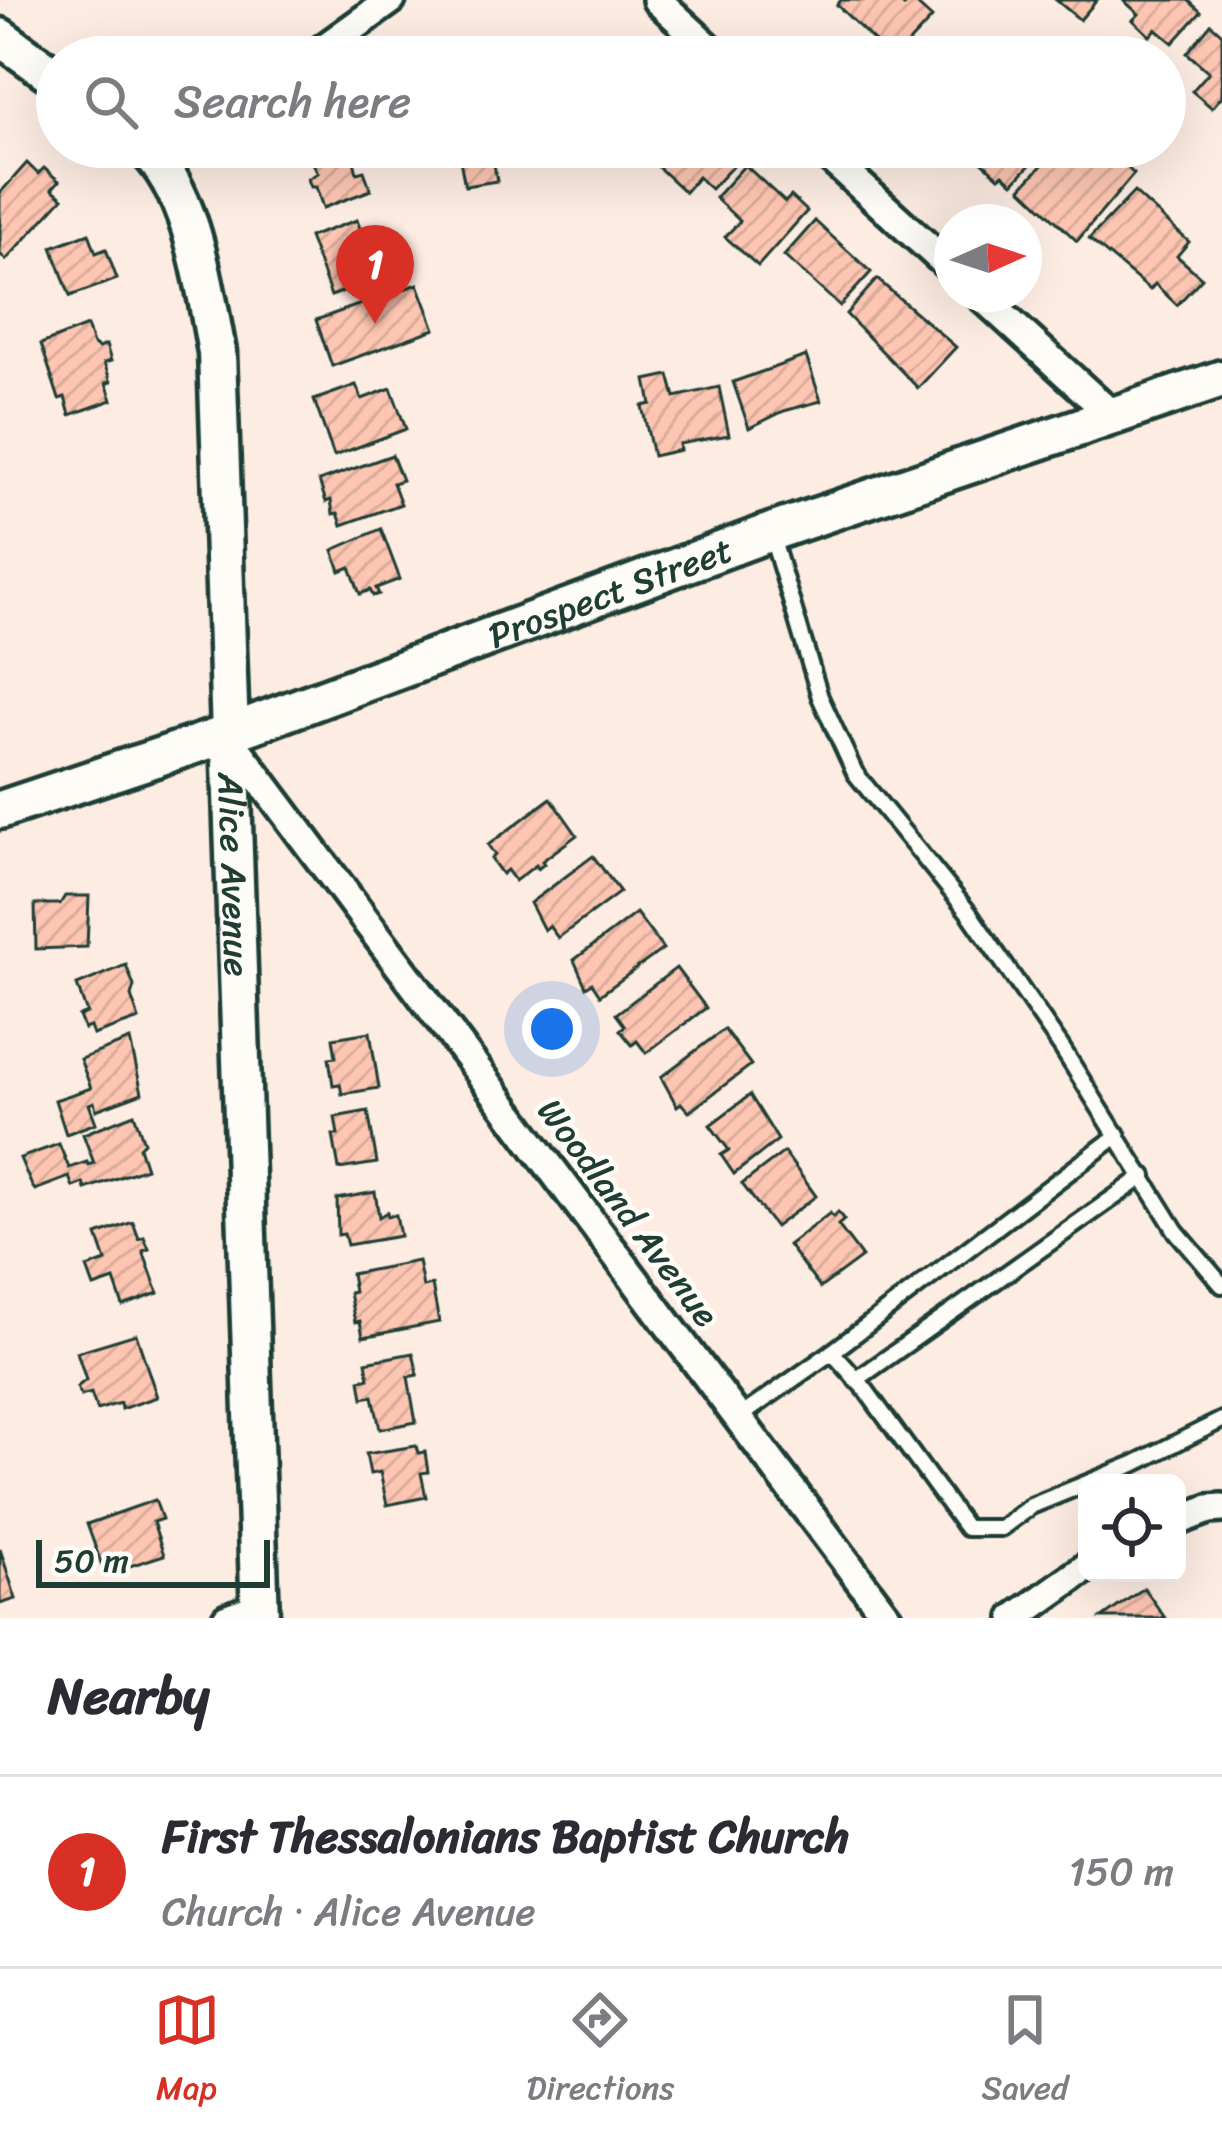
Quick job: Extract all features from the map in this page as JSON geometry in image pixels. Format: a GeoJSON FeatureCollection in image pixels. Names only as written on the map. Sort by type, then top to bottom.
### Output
{"type":"FeatureCollection","features":[{"type":"Feature","properties":{"kind":"street"},"geometry":{"type":"LineString","coordinates":[[341,36],[391,0]]}},
{"type":"Feature","properties":{"kind":"street"},"geometry":{"type":"LineString","coordinates":[[657,0],[696,36]]}},
{"type":"Feature","properties":{"kind":"street"},"geometry":{"type":"LineString","coordinates":[[0,37],[36,63]]}},
{"type":"Feature","properties":{"kind":"street","name":"Alice Avenue"},"geometry":{"type":"LineString","coordinates":[[169,168],[200,259],[217,352],[249,1614]]}},
{"type":"Feature","properties":{"kind":"street"},"geometry":{"type":"LineString","coordinates":[[841,168],[934,253]]}},
{"type":"Feature","properties":{"kind":"street"},"geometry":{"type":"LineString","coordinates":[[999,312],[1115,418]]}},
{"type":"Feature","properties":{"kind":"street","name":"Prospect Street"},"geometry":{"type":"LineString","coordinates":[[0,811],[227,734],[771,532],[1222,379]]}},
{"type":"Feature","properties":{"kind":"street","name":"Woodland Avenue"},"geometry":{"type":"LineString","coordinates":[[227,734],[888,1618]]}},
{"type":"Feature","properties":{"kind":"street"},"geometry":{"type":"LineString","coordinates":[[1186,1518],[1222,1508]]}},
{"type":"Feature","properties":{"kind":"street"},"geometry":{"type":"LineString","coordinates":[[1015,1618],[1078,1574]]}},
{"type":"Feature","properties":{"kind":"lane"},"geometry":{"type":"LineString","coordinates":[[771,532],[820,697],[856,773],[970,914],[1118,1135],[1176,1231],[1222,1285]]}},
{"type":"Feature","properties":{"kind":"lane"},"geometry":{"type":"LineString","coordinates":[[738,1418],[1118,1135]]}},
{"type":"Feature","properties":{"kind":"lane"},"geometry":{"type":"LineString","coordinates":[[856,1379],[1144,1176]]}},
{"type":"Feature","properties":{"kind":"lane"},"geometry":{"type":"LineString","coordinates":[[832,1352],[966,1528],[1000,1528],[1031,1506],[1134,1464],[1222,1420]]}},
{"type":"Feature","properties":{"kind":"building"},"geometry":{"type":"Polygon","coordinates":[[[841,0],[897,0],[904,6],[912,0],[932,18],[915,36],[869,36],[837,5],[841,0]]]}},
{"type":"Feature","properties":{"kind":"building"},"geometry":{"type":"Polygon","coordinates":[[[1056,0],[1097,0],[1080,20],[1056,0]]]}},
{"type":"Feature","properties":{"kind":"building"},"geometry":{"type":"Polygon","coordinates":[[[1123,0],[1188,0],[1201,12],[1179,36],[1164,36],[1156,29],[1150,36],[1133,20],[1139,14],[1123,0]]]}},
{"type":"Feature","properties":{"kind":"building"},"geometry":{"type":"Polygon","coordinates":[[[1211,24],[1222,34],[1222,96],[1212,108],[1192,91],[1209,72],[1187,53],[1211,24]]]}},
{"type":"Feature","properties":{"kind":"building"},"geometry":{"type":"Polygon","coordinates":[[[27,163],[38,174],[44,168],[59,181],[52,189],[63,198],[6,260],[0,254],[0,193],[27,163]]]}},
{"type":"Feature","properties":{"kind":"building"},"geometry":{"type":"Polygon","coordinates":[[[316,168],[356,168],[357,173],[364,171],[371,190],[323,208],[308,179],[318,173],[316,168]]]}},
{"type":"Feature","properties":{"kind":"building"},"geometry":{"type":"Polygon","coordinates":[[[462,168],[495,168],[497,181],[465,186],[462,168]]]}},
{"type":"Feature","properties":{"kind":"building"},"geometry":{"type":"Polygon","coordinates":[[[659,168],[731,168],[711,189],[698,177],[685,192],[659,168]]]}},
{"type":"Feature","properties":{"kind":"building"},"geometry":{"type":"Polygon","coordinates":[[[742,168],[748,168],[785,202],[791,196],[807,211],[758,266],[725,237],[740,221],[715,198],[742,168]]]}},
{"type":"Feature","properties":{"kind":"building"},"geometry":{"type":"Polygon","coordinates":[[[989,168],[1027,168],[1013,183],[1003,174],[999,177],[989,168]]]}},
{"type":"Feature","properties":{"kind":"building"},"geometry":{"type":"Polygon","coordinates":[[[1040,168],[1127,168],[1134,174],[1077,241],[1021,188],[1040,168]]]}},
{"type":"Feature","properties":{"kind":"building"},"geometry":{"type":"Polygon","coordinates":[[[1134,192],[1189,242],[1177,256],[1202,278],[1177,305],[1155,284],[1150,290],[1089,239],[1134,192]]]}},
{"type":"Feature","properties":{"kind":"building"},"geometry":{"type":"Polygon","coordinates":[[[357,220],[378,279],[331,296],[309,237],[357,220]]]}},
{"type":"Feature","properties":{"kind":"building"},"geometry":{"type":"Polygon","coordinates":[[[815,221],[871,272],[840,306],[784,256],[815,221]]]}},
{"type":"Feature","properties":{"kind":"building"},"geometry":{"type":"Polygon","coordinates":[[[89,233],[96,253],[106,249],[117,279],[70,296],[52,247],[89,233]]]}},
{"type":"Feature","properties":{"kind":"building"},"geometry":{"type":"Polygon","coordinates":[[[877,279],[956,347],[918,388],[846,314],[877,279]]]}},
{"type":"Feature","properties":{"kind":"building"},"geometry":{"type":"Polygon","coordinates":[[[418,284],[435,329],[332,366],[316,320],[418,284]]]}},
{"type":"Feature","properties":{"kind":"building"},"geometry":{"type":"Polygon","coordinates":[[[87,326],[93,344],[98,348],[106,345],[111,361],[104,363],[111,382],[106,383],[112,400],[70,415],[65,397],[59,399],[41,344],[87,326]]]}},
{"type":"Feature","properties":{"kind":"building"},"geometry":{"type":"Polygon","coordinates":[[[806,356],[821,401],[784,411],[749,428],[733,382],[806,356]]]}},
{"type":"Feature","properties":{"kind":"building"},"geometry":{"type":"Polygon","coordinates":[[[669,375],[675,397],[719,387],[729,435],[679,444],[680,450],[653,456],[642,406],[651,404],[646,380],[669,375]]]}},
{"type":"Feature","properties":{"kind":"building"},"geometry":{"type":"Polygon","coordinates":[[[356,385],[362,399],[391,388],[406,429],[334,456],[314,400],[356,385]]]}},
{"type":"Feature","properties":{"kind":"building"},"geometry":{"type":"Polygon","coordinates":[[[392,455],[402,480],[393,483],[401,504],[342,525],[319,481],[392,455]]]}},
{"type":"Feature","properties":{"kind":"building"},"geometry":{"type":"Polygon","coordinates":[[[381,529],[400,579],[376,588],[379,594],[373,596],[370,590],[360,594],[350,567],[340,571],[333,550],[381,529]]]}},
{"type":"Feature","properties":{"kind":"building"},"geometry":{"type":"Polygon","coordinates":[[[551,798],[577,835],[538,869],[536,865],[515,881],[507,870],[502,874],[488,845],[551,798]]]}},
{"type":"Feature","properties":{"kind":"building"},"geometry":{"type":"Polygon","coordinates":[[[593,856],[620,892],[558,938],[549,926],[544,930],[530,903],[593,856]]]}},
{"type":"Feature","properties":{"kind":"building"},"geometry":{"type":"Polygon","coordinates":[[[65,896],[89,896],[87,947],[36,949],[35,904],[60,904],[65,896]]]}},
{"type":"Feature","properties":{"kind":"building"},"geometry":{"type":"Polygon","coordinates":[[[636,913],[663,949],[600,995],[592,983],[586,987],[574,960],[636,913]]]}},
{"type":"Feature","properties":{"kind":"building"},"geometry":{"type":"Polygon","coordinates":[[[126,965],[139,1019],[93,1035],[90,1027],[84,1029],[79,1016],[87,1013],[77,985],[126,965]]]}},
{"type":"Feature","properties":{"kind":"building"},"geometry":{"type":"Polygon","coordinates":[[[676,968],[706,1008],[646,1053],[620,1030],[625,1026],[616,1014],[676,968]]]}},
{"type":"Feature","properties":{"kind":"building"},"geometry":{"type":"Polygon","coordinates":[[[724,1029],[751,1065],[689,1112],[681,1103],[677,1106],[661,1077],[724,1029]]]}},
{"type":"Feature","properties":{"kind":"building"},"geometry":{"type":"Polygon","coordinates":[[[370,1032],[379,1088],[342,1094],[340,1084],[333,1085],[329,1058],[336,1057],[333,1038],[370,1032]]]}},
{"type":"Feature","properties":{"kind":"building"},"geometry":{"type":"Polygon","coordinates":[[[130,1040],[142,1093],[96,1110],[94,1102],[89,1104],[96,1123],[66,1134],[55,1100],[91,1088],[80,1059],[130,1040]]]}},
{"type":"Feature","properties":{"kind":"building"},"geometry":{"type":"Polygon","coordinates":[[[750,1095],[778,1140],[734,1174],[721,1155],[729,1150],[710,1125],[750,1095]]]}},
{"type":"Feature","properties":{"kind":"building"},"geometry":{"type":"Polygon","coordinates":[[[368,1111],[377,1163],[339,1169],[335,1117],[368,1111]]]}},
{"type":"Feature","properties":{"kind":"building"},"geometry":{"type":"Polygon","coordinates":[[[134,1114],[144,1142],[139,1147],[146,1168],[85,1189],[83,1183],[73,1187],[69,1177],[35,1190],[32,1186],[20,1158],[59,1144],[69,1168],[94,1163],[83,1134],[134,1114]]]}},
{"type":"Feature","properties":{"kind":"building"},"geometry":{"type":"Polygon","coordinates":[[[784,1152],[816,1196],[775,1227],[742,1184],[784,1152]]]}},
{"type":"Feature","properties":{"kind":"building"},"geometry":{"type":"Polygon","coordinates":[[[375,1192],[379,1217],[387,1212],[396,1215],[400,1236],[347,1245],[344,1234],[338,1235],[337,1199],[375,1192]]]}},
{"type":"Feature","properties":{"kind":"building"},"geometry":{"type":"Polygon","coordinates":[[[838,1212],[844,1220],[838,1225],[862,1257],[820,1288],[788,1245],[838,1212]]]}},
{"type":"Feature","properties":{"kind":"building"},"geometry":{"type":"Polygon","coordinates":[[[133,1222],[149,1249],[143,1251],[158,1293],[123,1306],[114,1280],[94,1287],[87,1268],[106,1261],[97,1235],[133,1222]]]}},
{"type":"Feature","properties":{"kind":"building"},"geometry":{"type":"Polygon","coordinates":[[[418,1261],[423,1287],[432,1285],[439,1322],[363,1337],[349,1293],[354,1292],[351,1274],[418,1261]]]}},
{"type":"Feature","properties":{"kind":"building"},"geometry":{"type":"Polygon","coordinates":[[[136,1334],[157,1397],[121,1409],[120,1403],[97,1410],[91,1393],[81,1396],[77,1387],[86,1380],[77,1352],[136,1334]]]}},
{"type":"Feature","properties":{"kind":"building"},"geometry":{"type":"Polygon","coordinates":[[[413,1353],[418,1375],[408,1377],[416,1422],[380,1429],[373,1396],[363,1398],[360,1380],[369,1378],[366,1362],[413,1353]]]}},
{"type":"Feature","properties":{"kind":"building"},"geometry":{"type":"Polygon","coordinates":[[[416,1446],[418,1453],[425,1452],[428,1472],[421,1473],[426,1497],[387,1505],[380,1472],[370,1474],[366,1454],[416,1446]]]}},
{"type":"Feature","properties":{"kind":"building"},"geometry":{"type":"Polygon","coordinates":[[[155,1500],[162,1519],[153,1522],[164,1555],[105,1574],[87,1524],[155,1500]]]}},
{"type":"Feature","properties":{"kind":"building"},"geometry":{"type":"Polygon","coordinates":[[[0,1549],[16,1599],[0,1604],[0,1549]]]}},
{"type":"Feature","properties":{"kind":"building"},"geometry":{"type":"Polygon","coordinates":[[[1144,1588],[1165,1618],[1102,1618],[1144,1588]]]}},
{"type":"Feature","properties":{"kind":"place","name":"First Thessalonians Baptist Church"},"geometry":{"type":"Point","coordinates":[375,324]}}]}
